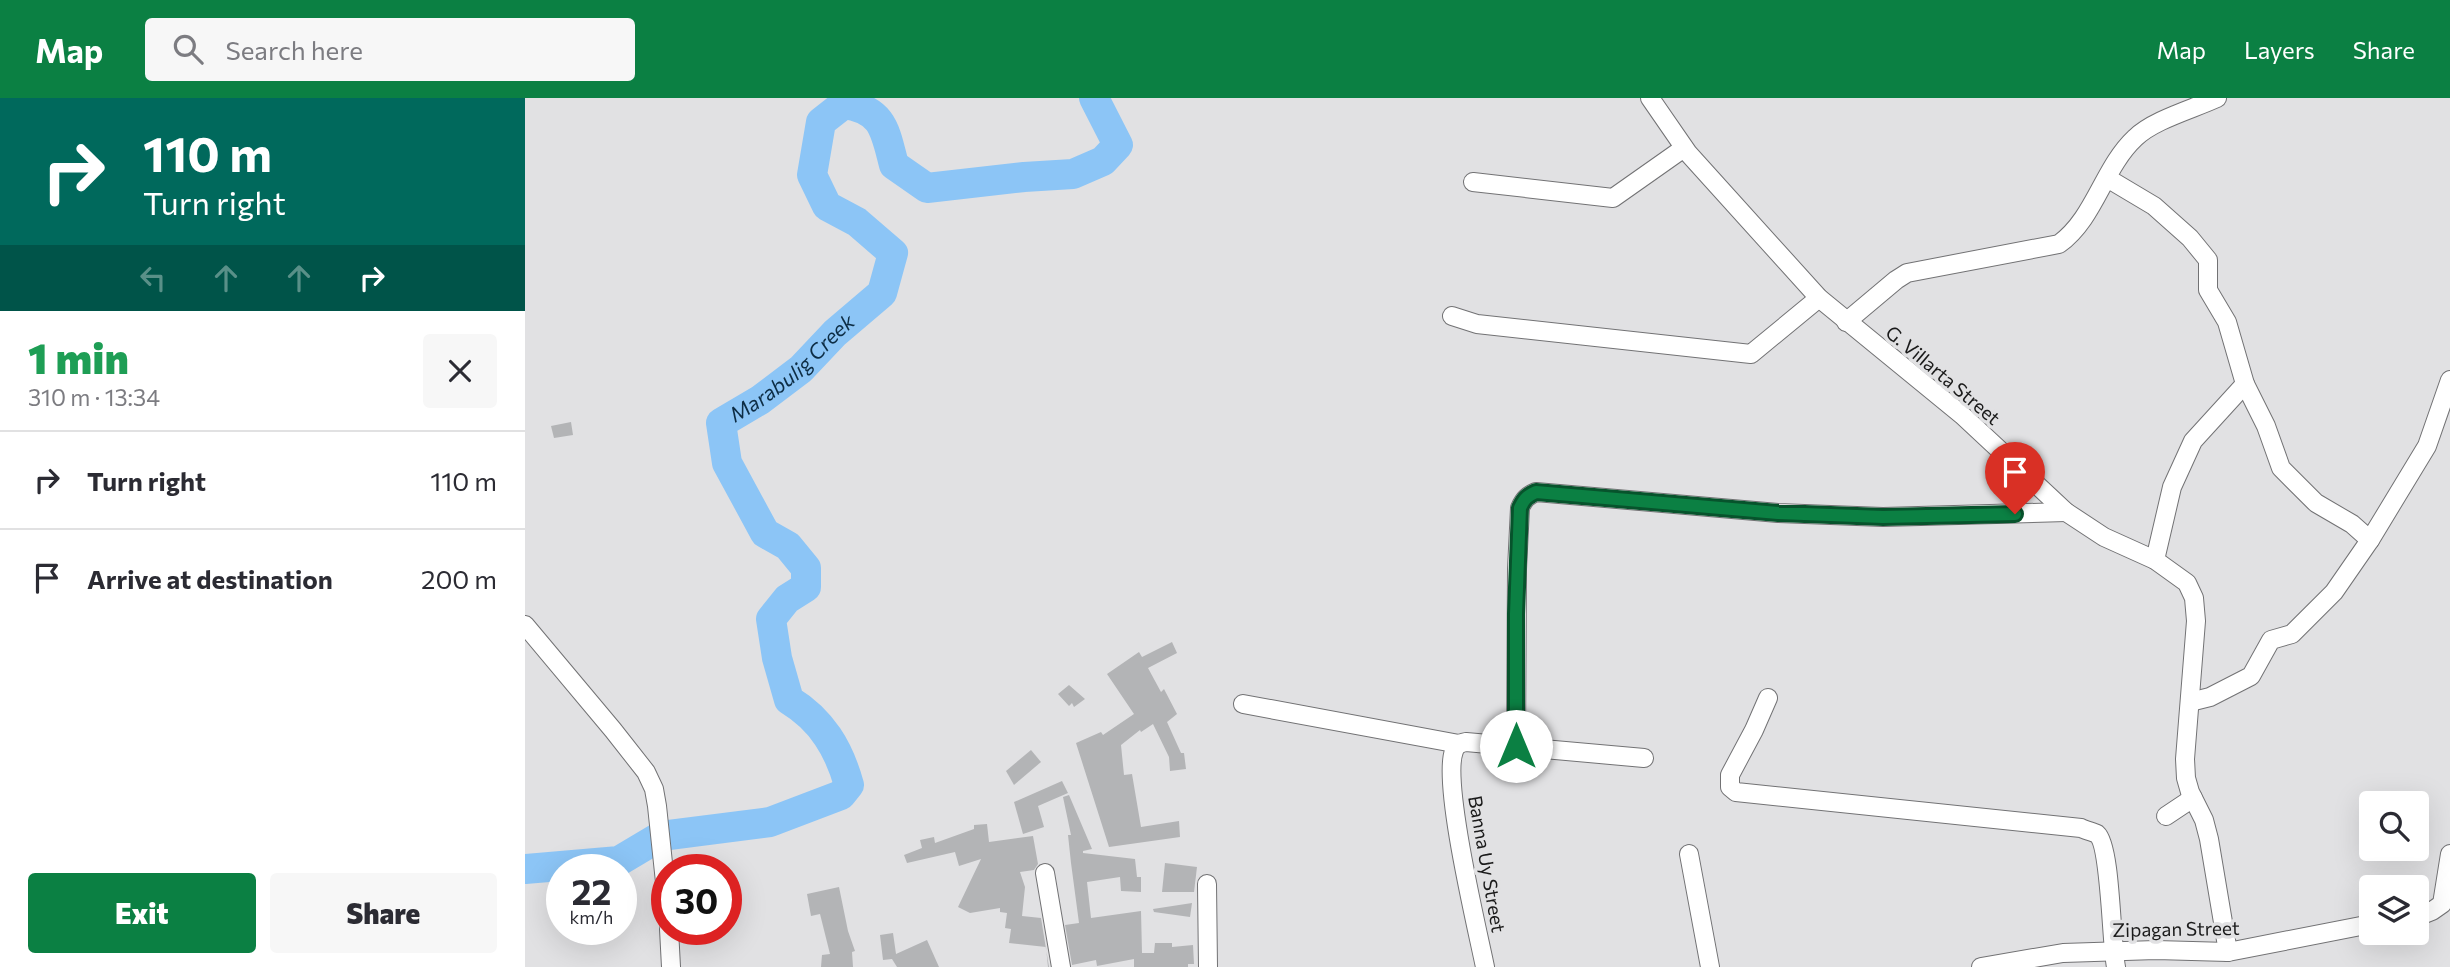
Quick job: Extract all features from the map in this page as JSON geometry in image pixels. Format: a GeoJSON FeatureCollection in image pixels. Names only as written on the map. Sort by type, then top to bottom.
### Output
{"type":"FeatureCollection","features":[{"type":"Feature","properties":{"kind":"street"},"geometry":{"type":"LineString","coordinates":[[1846,322],[1907,273],[2059,244],[2080,224],[2134,138],[2217,98]]}},
{"type":"Feature","properties":{"kind":"street","name":"G. Villarta Street"},"geometry":{"type":"LineString","coordinates":[[1655,100],[1684,148],[1819,298],[1962,415],[2066,512],[2104,537],[2155,560],[2187,583],[2195,598],[2196,621],[2185,759],[2186,778],[2209,839],[2228,952]]}},
{"type":"Feature","properties":{"kind":"street"},"geometry":{"type":"LineString","coordinates":[[1473,182],[1613,198],[1684,148]]}},
{"type":"Feature","properties":{"kind":"street"},"geometry":{"type":"LineString","coordinates":[[2107,178],[2154,206],[2190,238],[2208,260],[2208,290],[2227,322],[2245,384],[2266,426],[2281,468],[2316,503],[2352,524],[2370,540]]}},
{"type":"Feature","properties":{"kind":"street"},"geometry":{"type":"LineString","coordinates":[[1452,316],[1477,324],[1751,354],[1819,298]]}},
{"type":"Feature","properties":{"kind":"street"},"geometry":{"type":"LineString","coordinates":[[2190,702],[2210,697],[2251,676],[2271,640],[2292,634],[2334,592],[2370,540],[2427,446],[2450,380]]}},
{"type":"Feature","properties":{"kind":"street"},"geometry":{"type":"LineString","coordinates":[[2155,560],[2172,487],[2193,441],[2245,384]]}},
{"type":"Feature","properties":{"kind":"street"},"geometry":{"type":"LineString","coordinates":[[1516,746],[1520,508],[1523,500],[1536,492],[1778,513],[1871,517],[2066,512]]}},
{"type":"Feature","properties":{"kind":"street"},"geometry":{"type":"LineString","coordinates":[[525,625],[646,772],[654,789],[663,854]]}},
{"type":"Feature","properties":{"kind":"street"},"geometry":{"type":"LineString","coordinates":[[1768,698],[1755,730],[1730,775],[1730,787],[1736,792],[2081,828],[2097,834],[2102,843],[2108,881],[2114,959]]}},
{"type":"Feature","properties":{"kind":"street"},"geometry":{"type":"LineString","coordinates":[[1243,704],[1459,744],[1466,742],[1644,758]]}},
{"type":"Feature","properties":{"kind":"street","name":"Banna Uy Street"},"geometry":{"type":"LineString","coordinates":[[1459,744],[1452,758],[1454,804],[1485,967]]}},
{"type":"Feature","properties":{"kind":"street"},"geometry":{"type":"LineString","coordinates":[[2166,816],[2193,798]]}},
{"type":"Feature","properties":{"kind":"street"},"geometry":{"type":"LineString","coordinates":[[1689,854],[1710,967]]}},
{"type":"Feature","properties":{"kind":"street"},"geometry":{"type":"LineString","coordinates":[[2429,912],[2442,904],[2450,854]]}},
{"type":"Feature","properties":{"kind":"street"},"geometry":{"type":"LineString","coordinates":[[1045,873],[1061,967]]}},
{"type":"Feature","properties":{"kind":"street"},"geometry":{"type":"LineString","coordinates":[[1207,884],[1208,967]]}},
{"type":"Feature","properties":{"kind":"street","name":"Zipagan Street"},"geometry":{"type":"LineString","coordinates":[[1981,967],[2063,953],[2114,959],[2228,952],[2359,926]]}},
{"type":"Feature","properties":{"kind":"street"},"geometry":{"type":"LineString","coordinates":[[670,945],[671,967]]}},
{"type":"Feature","properties":{"kind":"building"},"geometry":{"type":"Polygon","coordinates":[[[571,422],[573,435],[554,438],[551,426],[571,422]]]}},
{"type":"Feature","properties":{"kind":"building"},"geometry":{"type":"Polygon","coordinates":[[[1172,642],[1177,653],[1148,668],[1161,692],[1164,689],[1177,714],[1167,722],[1181,753],[1184,753],[1186,769],[1170,771],[1169,757],[1153,724],[1141,732],[1140,730],[1121,745],[1124,775],[1132,774],[1141,827],[1179,821],[1180,837],[1109,847],[1076,743],[1101,732],[1103,735],[1134,714],[1107,674],[1139,652],[1142,657],[1172,642]]]}},
{"type":"Feature","properties":{"kind":"building"},"geometry":{"type":"Polygon","coordinates":[[[1069,685],[1085,699],[1074,707],[1072,703],[1069,706],[1058,694],[1069,685]]]}},
{"type":"Feature","properties":{"kind":"building"},"geometry":{"type":"Polygon","coordinates":[[[1031,750],[1041,762],[1014,785],[1006,771],[1031,750]]]}},
{"type":"Feature","properties":{"kind":"building"},"geometry":{"type":"Polygon","coordinates":[[[1062,781],[1068,793],[1038,806],[1044,827],[1023,834],[1014,802],[1062,781]]]}},
{"type":"Feature","properties":{"kind":"building"},"geometry":{"type":"Polygon","coordinates":[[[1069,795],[1092,849],[1083,853],[1135,859],[1137,877],[1141,877],[1141,892],[1121,891],[1120,877],[1087,882],[1091,918],[1141,911],[1142,953],[1154,953],[1155,943],[1172,943],[1172,947],[1193,945],[1194,964],[1188,964],[1188,967],[1134,967],[1134,959],[1097,966],[1096,960],[1072,965],[1065,925],[1079,923],[1068,835],[1071,835],[1063,797],[1069,795]]]}},
{"type":"Feature","properties":{"kind":"building"},"geometry":{"type":"Polygon","coordinates":[[[987,824],[989,842],[1033,836],[1038,864],[1034,870],[1020,872],[1025,887],[1022,916],[1041,918],[1046,947],[1009,943],[1011,929],[1005,928],[1007,913],[1000,912],[1000,908],[970,913],[958,907],[981,859],[959,866],[955,852],[907,863],[904,855],[922,848],[920,840],[934,837],[935,843],[974,829],[974,825],[987,824]]]}},
{"type":"Feature","properties":{"kind":"building"},"geometry":{"type":"Polygon","coordinates":[[[1165,863],[1197,867],[1194,892],[1162,892],[1165,863]]]}},
{"type":"Feature","properties":{"kind":"building"},"geometry":{"type":"Polygon","coordinates":[[[839,887],[855,951],[852,952],[853,967],[821,967],[822,955],[830,954],[820,914],[811,916],[807,894],[839,887]]]}},
{"type":"Feature","properties":{"kind":"building"},"geometry":{"type":"Polygon","coordinates":[[[1192,903],[1190,917],[1154,912],[1153,909],[1192,903]]]}},
{"type":"Feature","properties":{"kind":"building"},"geometry":{"type":"Polygon","coordinates":[[[893,933],[896,954],[927,940],[939,967],[897,967],[892,959],[883,960],[880,935],[893,933]]]}},
{"type":"Feature","properties":{"kind":"waterway","name":"Marabulig Creek"},"geometry":{"type":"LineString","coordinates":[[525,869],[619,861],[661,836],[770,822],[841,795],[849,785],[828,736],[811,717],[789,700],[777,658],[771,619],[787,599],[806,587],[806,568],[788,546],[765,533],[727,463],[721,423],[760,400],[801,369],[835,333],[882,293],[893,253],[857,222],[827,206],[812,175],[821,122],[844,104],[867,111],[881,124],[894,165],[927,188],[1073,174],[1103,161],[1118,145],[1094,98]]}},
{"type":"Feature","properties":{"kind":"route"},"geometry":{"type":"LineString","coordinates":[[1516,746],[1516,614],[1520,508],[1529,495],[1536,492],[1778,513],[1883,517],[2015,514]]}}]}
